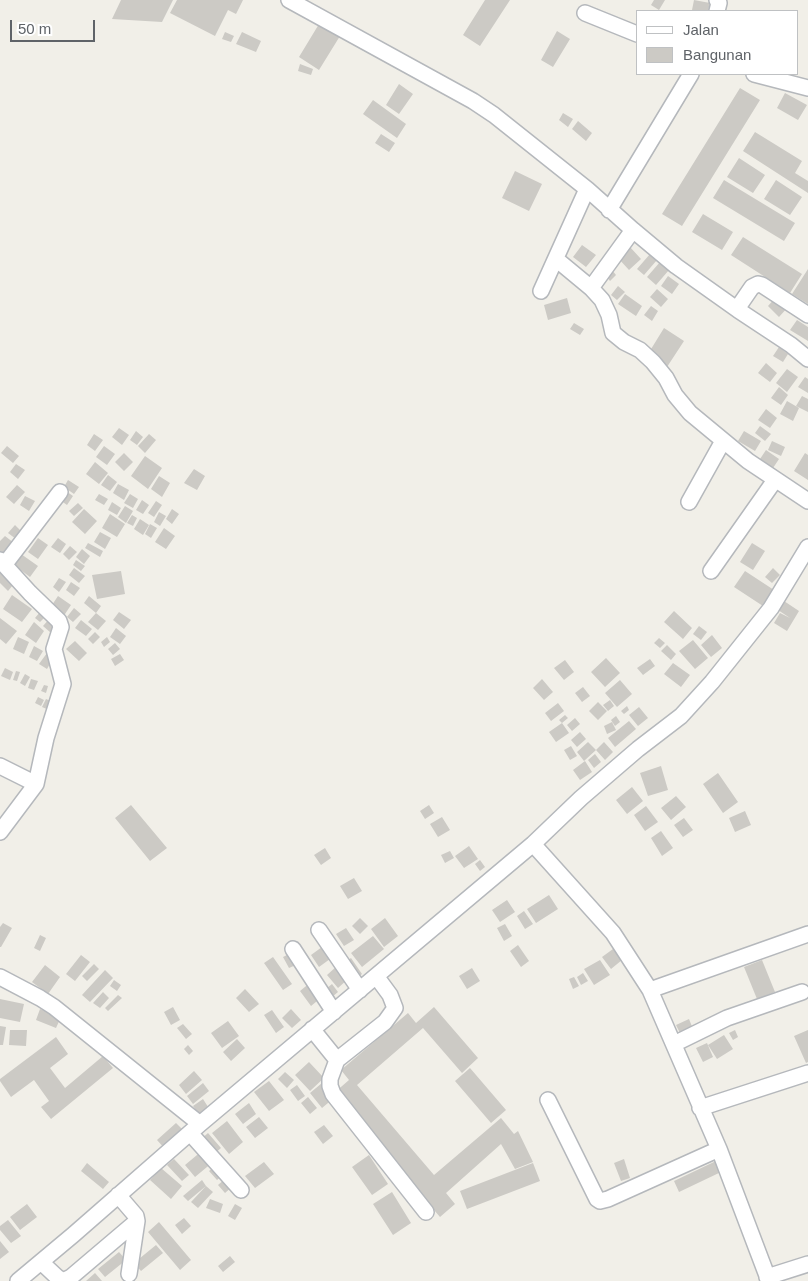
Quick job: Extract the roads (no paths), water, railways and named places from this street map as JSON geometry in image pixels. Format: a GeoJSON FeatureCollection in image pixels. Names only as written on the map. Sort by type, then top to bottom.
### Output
{"type":"FeatureCollection","features":[{"type":"Feature","properties":{"kind":"street"},"geometry":{"type":"LineString","coordinates":[[289,0],[473,101],[494,115],[586,189],[615,201],[633,230],[676,266],[741,303],[808,359]]}},
{"type":"Feature","properties":{"kind":"street"},"geometry":{"type":"LineString","coordinates":[[585,13],[636,34]]}},
{"type":"Feature","properties":{"kind":"street"},"geometry":{"type":"LineString","coordinates":[[615,201],[690,75]]}},
{"type":"Feature","properties":{"kind":"street"},"geometry":{"type":"LineString","coordinates":[[758,75],[808,88]]}},
{"type":"Feature","properties":{"kind":"street"},"geometry":{"type":"LineString","coordinates":[[541,291],[586,189]]}},
{"type":"Feature","properties":{"kind":"street"},"geometry":{"type":"LineString","coordinates":[[591,288],[633,230]]}},
{"type":"Feature","properties":{"kind":"street"},"geometry":{"type":"LineString","coordinates":[[556,259],[591,288],[602,300],[609,315],[613,333],[624,342],[640,350],[652,362],[690,413],[723,441],[775,480],[808,501]]}},
{"type":"Feature","properties":{"kind":"street"},"geometry":{"type":"LineString","coordinates":[[741,303],[754,285],[762,285],[808,315]]}},
{"type":"Feature","properties":{"kind":"street"},"geometry":{"type":"LineString","coordinates":[[689,502],[723,441]]}},
{"type":"Feature","properties":{"kind":"street"},"geometry":{"type":"LineString","coordinates":[[711,571],[775,480]]}},
{"type":"Feature","properties":{"kind":"street"},"geometry":{"type":"LineString","coordinates":[[0,832],[36,784],[46,738],[63,684],[54,649],[61,627],[2,562],[60,492]]}},
{"type":"Feature","properties":{"kind":"street"},"geometry":{"type":"LineString","coordinates":[[18,1281],[195,1128],[533,844],[638,749],[681,716],[712,682],[771,608],[808,547]]}},
{"type":"Feature","properties":{"kind":"street"},"geometry":{"type":"LineString","coordinates":[[0,766],[36,784]]}},
{"type":"Feature","properties":{"kind":"street"},"geometry":{"type":"LineString","coordinates":[[533,844],[613,933],[650,990],[719,1149],[768,1279],[808,1264]]}},
{"type":"Feature","properties":{"kind":"street"},"geometry":{"type":"LineString","coordinates":[[319,930],[360,990]]}},
{"type":"Feature","properties":{"kind":"street"},"geometry":{"type":"LineString","coordinates":[[650,990],[808,934]]}},
{"type":"Feature","properties":{"kind":"street"},"geometry":{"type":"LineString","coordinates":[[293,949],[334,1012]]}},
{"type":"Feature","properties":{"kind":"street"},"geometry":{"type":"LineString","coordinates":[[376,976],[390,994],[395,1008],[385,1022],[337,1060],[330,1079],[330,1086],[333,1094],[426,1212]]}},
{"type":"Feature","properties":{"kind":"street"},"geometry":{"type":"LineString","coordinates":[[0,977],[54,1007],[195,1128],[241,1190]]}},
{"type":"Feature","properties":{"kind":"street"},"geometry":{"type":"LineString","coordinates":[[674,1044],[727,1018],[802,992]]}},
{"type":"Feature","properties":{"kind":"street"},"geometry":{"type":"LineString","coordinates":[[312,1029],[337,1060]]}},
{"type":"Feature","properties":{"kind":"street"},"geometry":{"type":"LineString","coordinates":[[700,1108],[808,1073]]}},
{"type":"Feature","properties":{"kind":"street"},"geometry":{"type":"LineString","coordinates":[[548,1100],[600,1201],[719,1149]]}},
{"type":"Feature","properties":{"kind":"street"},"geometry":{"type":"LineString","coordinates":[[118,1195],[136,1216],[137,1221],[129,1274]]}},
{"type":"Feature","properties":{"kind":"street"},"geometry":{"type":"LineString","coordinates":[[41,1262],[63,1281],[71,1277],[137,1221]]}}]}
